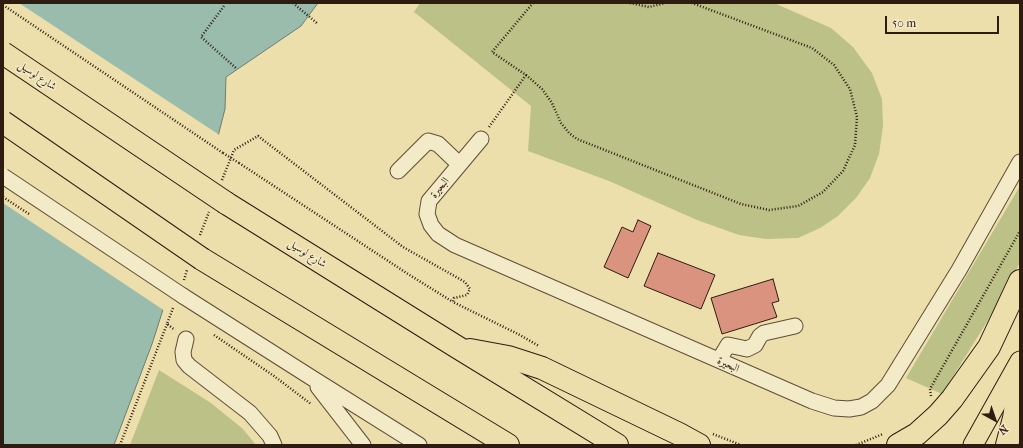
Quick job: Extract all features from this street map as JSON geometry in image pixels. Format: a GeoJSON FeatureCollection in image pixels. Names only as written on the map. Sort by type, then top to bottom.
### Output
{"type":"FeatureCollection","features":[{"type":"Feature","properties":{"kind":"highway","name":"شارع لوسيل"},"geometry":{"type":"LineString","coordinates":[[3,53],[226,203],[456,347],[618,445]]}},
{"type":"Feature","properties":{"kind":"highway"},"geometry":{"type":"LineString","coordinates":[[3,122],[202,259],[508,445]]}},
{"type":"Feature","properties":{"kind":"highway"},"geometry":{"type":"LineString","coordinates":[[893,439],[917,434],[938,415],[952,399],[989,347],[1020,281]]}},
{"type":"Feature","properties":{"kind":"highway"},"geometry":{"type":"LineString","coordinates":[[456,347],[508,357],[542,368],[679,434],[703,438]]}},
{"type":"Feature","properties":{"kind":"highway"},"geometry":{"type":"LineString","coordinates":[[1007,445],[1014,418],[1020,379]]}},
{"type":"Feature","properties":{"kind":"main road"},"geometry":{"type":"LineString","coordinates":[[973,445],[1020,361]]}},
{"type":"Feature","properties":{"kind":"street","name":"البحيرة"},"geometry":{"type":"LineString","coordinates":[[481,139],[429,201],[427,214],[431,225],[438,234],[456,245],[812,402],[834,408],[849,409],[862,407],[872,401],[888,385],[959,270],[1020,162]]}},
{"type":"Feature","properties":{"kind":"street"},"geometry":{"type":"LineString","coordinates":[[398,171],[428,141],[438,144],[459,164]]}},
{"type":"Feature","properties":{"kind":"street"},"geometry":{"type":"LineString","coordinates":[[3,176],[183,296],[419,445]]}},
{"type":"Feature","properties":{"kind":"street"},"geometry":{"type":"LineString","coordinates":[[719,360],[728,345],[747,349],[755,345],[760,336],[764,333],[796,326]]}},
{"type":"Feature","properties":{"kind":"street"},"geometry":{"type":"LineString","coordinates":[[186,339],[183,352],[184,360],[189,366],[250,413],[270,436],[274,445]]}},
{"type":"Feature","properties":{"kind":"street"},"geometry":{"type":"LineString","coordinates":[[312,378],[363,445]]}},
{"type":"Feature","properties":{"kind":"path"},"geometry":{"type":"LineString","coordinates":[[293,3],[318,24]]}},
{"type":"Feature","properties":{"kind":"path"},"geometry":{"type":"LineString","coordinates":[[533,3],[492,52],[526,75],[542,89],[552,103],[561,123],[576,139],[741,204],[769,210],[798,206],[823,192],[843,171],[855,145],[857,117],[850,89],[834,65],[812,48],[692,3]]}},
{"type":"Feature","properties":{"kind":"path"},"geometry":{"type":"LineString","coordinates":[[630,3],[649,7],[665,3]]}},
{"type":"Feature","properties":{"kind":"path"},"geometry":{"type":"LineString","coordinates":[[3,5],[238,163],[408,274],[453,302],[518,334],[545,350]]}},
{"type":"Feature","properties":{"kind":"path"},"geometry":{"type":"LineString","coordinates":[[224,6],[201,36],[237,69]]}},
{"type":"Feature","properties":{"kind":"path"},"geometry":{"type":"LineString","coordinates":[[481,139],[526,75]]}},
{"type":"Feature","properties":{"kind":"path"},"geometry":{"type":"LineString","coordinates":[[234,150],[258,136],[403,247],[465,282],[470,289],[467,295],[454,298],[453,302]]}},
{"type":"Feature","properties":{"kind":"path"},"geometry":{"type":"LineString","coordinates":[[932,400],[930,389],[1020,231]]}},
{"type":"Feature","properties":{"kind":"path"},"geometry":{"type":"LineString","coordinates":[[120,445],[167,324]]}},
{"type":"Feature","properties":{"kind":"path"},"geometry":{"type":"LineString","coordinates":[[211,333],[274,376],[312,405]]}},
{"type":"Feature","properties":{"kind":"path"},"geometry":{"type":"LineString","coordinates":[[703,438],[741,445]]}},
{"type":"Feature","properties":{"kind":"path"},"geometry":{"type":"LineString","coordinates":[[856,445],[893,439]]}},
{"type":"Feature","properties":{"kind":"green space"},"geometry":{"type":"Polygon","coordinates":[[[420,3],[774,3],[831,28],[853,47],[872,73],[882,99],[883,126],[879,154],[870,178],[856,198],[838,216],[820,228],[798,238],[766,239],[739,235],[697,220],[609,181],[528,151],[531,106],[414,12],[420,3]]]}},
{"type":"Feature","properties":{"kind":"green space"},"geometry":{"type":"Polygon","coordinates":[[[1020,186],[1020,262],[1005,293],[942,394],[906,378],[1020,186]]]}},
{"type":"Feature","properties":{"kind":"green space"},"geometry":{"type":"Polygon","coordinates":[[[159,370],[211,403],[243,429],[256,445],[130,445],[159,370]]]}},
{"type":"Feature","properties":{"kind":"shaded area"},"geometry":{"type":"Polygon","coordinates":[[[3,3],[318,3],[301,26],[226,77],[225,109],[216,144],[152,344],[114,445],[3,445],[3,3]]]}},
{"type":"Feature","properties":{"kind":"pier"},"geometry":{"type":"Polygon","coordinates":[[[3,3],[19,3],[221,136],[165,311],[3,203],[3,3]]]}},
{"type":"Feature","properties":{"kind":"building"},"geometry":{"type":"Polygon","coordinates":[[[638,220],[651,226],[628,278],[604,267],[622,227],[633,232],[638,220]]]}},
{"type":"Feature","properties":{"kind":"building"},"geometry":{"type":"Polygon","coordinates":[[[658,253],[715,275],[701,309],[644,286],[658,253]]]}},
{"type":"Feature","properties":{"kind":"building"},"geometry":{"type":"Polygon","coordinates":[[[773,279],[779,301],[772,303],[777,317],[722,334],[711,298],[773,279]]]}}]}
